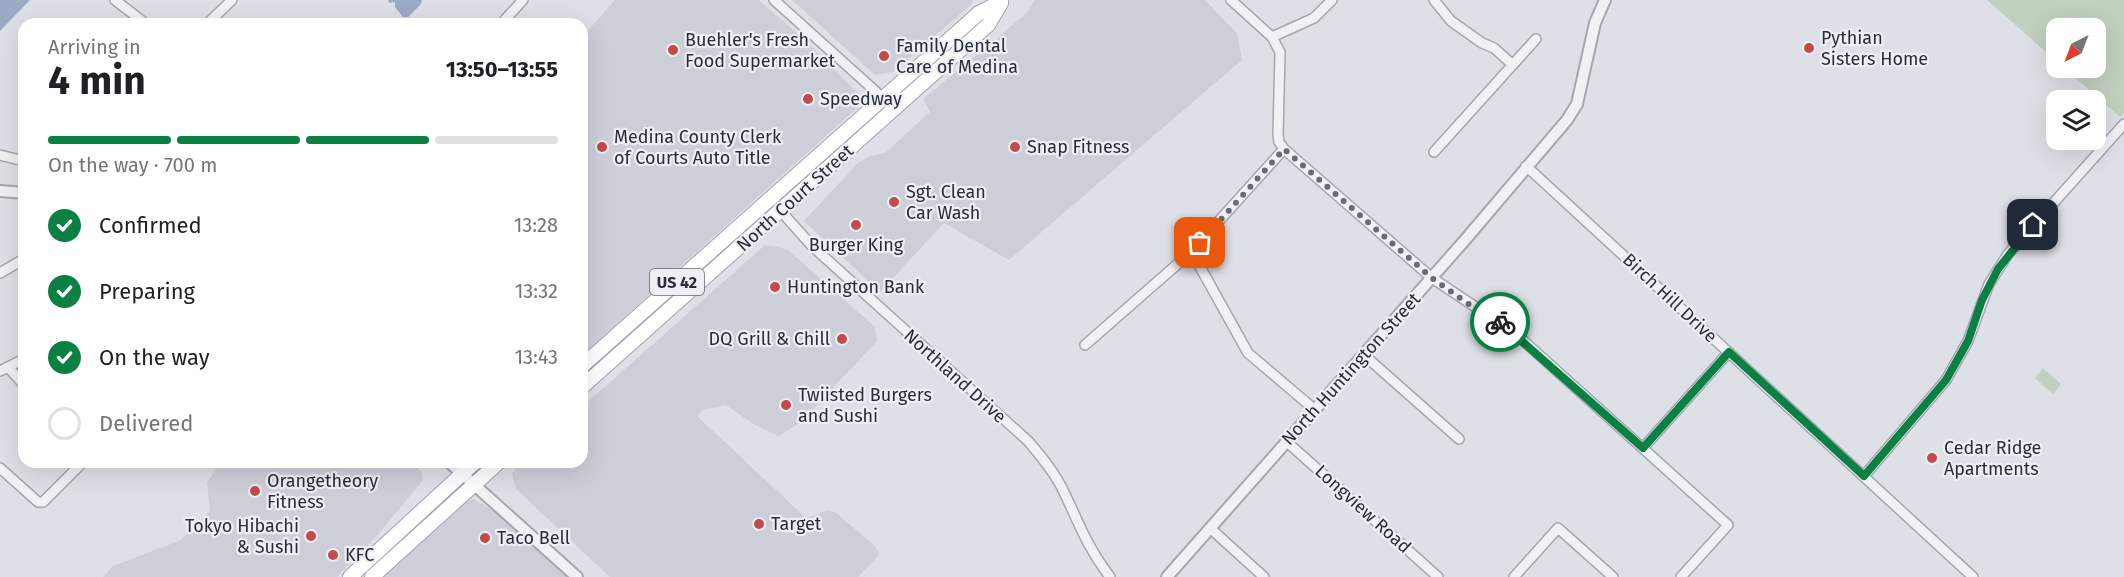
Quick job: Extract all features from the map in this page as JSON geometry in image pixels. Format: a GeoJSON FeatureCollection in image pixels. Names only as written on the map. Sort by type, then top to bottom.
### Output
{"type":"FeatureCollection","features":[{"type":"Feature","properties":{"kind":"main road","name":"North Court Street"},"geometry":{"type":"LineString","coordinates":[[588,361],[979,13],[1002,1]]}},
{"type":"Feature","properties":{"kind":"main road","name":"North Court Street"},"geometry":{"type":"LineString","coordinates":[[588,382],[988,25],[1002,1]]}},
{"type":"Feature","properties":{"kind":"main road"},"geometry":{"type":"LineString","coordinates":[[350,577],[468,468]]}},
{"type":"Feature","properties":{"kind":"main road"},"geometry":{"type":"LineString","coordinates":[[372,577],[492,468]]}},
{"type":"Feature","properties":{"kind":"street"},"geometry":{"type":"LineString","coordinates":[[115,0],[138,18]]}},
{"type":"Feature","properties":{"kind":"street"},"geometry":{"type":"LineString","coordinates":[[506,18],[523,0]]}},
{"type":"Feature","properties":{"kind":"street"},"geometry":{"type":"LineString","coordinates":[[774,0],[884,98]]}},
{"type":"Feature","properties":{"kind":"street"},"geometry":{"type":"LineString","coordinates":[[1231,0],[1272,37],[1280,52],[1278,135],[1279,142],[1284,149],[1449,292],[1509,328],[1728,525],[1681,577]]}},
{"type":"Feature","properties":{"kind":"street"},"geometry":{"type":"LineString","coordinates":[[1272,37],[1314,18],[1332,0]]}},
{"type":"Feature","properties":{"kind":"street"},"geometry":{"type":"LineString","coordinates":[[1434,0],[1451,21],[1482,43],[1494,48],[1513,65]]}},
{"type":"Feature","properties":{"kind":"street","name":"North Huntington Street"},"geometry":{"type":"LineString","coordinates":[[1167,577],[1432,278],[1567,120],[1577,104],[1594,23],[1605,0]]}},
{"type":"Feature","properties":{"kind":"street"},"geometry":{"type":"LineString","coordinates":[[213,18],[230,1]]}},
{"type":"Feature","properties":{"kind":"street"},"geometry":{"type":"LineString","coordinates":[[1434,152],[1536,39]]}},
{"type":"Feature","properties":{"kind":"street"},"geometry":{"type":"LineString","coordinates":[[1864,476],[1946,380],[1968,341],[1989,284],[2008,254],[2124,124]]}},
{"type":"Feature","properties":{"kind":"street"},"geometry":{"type":"LineString","coordinates":[[1085,345],[1190,254],[1284,149]]}},
{"type":"Feature","properties":{"kind":"street"},"geometry":{"type":"LineString","coordinates":[[0,155],[18,160]]}},
{"type":"Feature","properties":{"kind":"street","name":"Birch Hill Drive"},"geometry":{"type":"LineString","coordinates":[[1526,166],[1974,577]]}},
{"type":"Feature","properties":{"kind":"street"},"geometry":{"type":"LineString","coordinates":[[0,191],[18,193]]}},
{"type":"Feature","properties":{"kind":"street","name":"Northland Drive"},"geometry":{"type":"LineString","coordinates":[[771,198],[812,246],[1028,441],[1060,485],[1088,546],[1110,577]]}},
{"type":"Feature","properties":{"kind":"street"},"geometry":{"type":"LineString","coordinates":[[1190,254],[1199,265],[1248,353],[1315,410]]}},
{"type":"Feature","properties":{"kind":"street"},"geometry":{"type":"LineString","coordinates":[[0,273],[18,262]]}},
{"type":"Feature","properties":{"kind":"street"},"geometry":{"type":"LineString","coordinates":[[1643,448],[1729,352]]}},
{"type":"Feature","properties":{"kind":"street"},"geometry":{"type":"LineString","coordinates":[[1364,355],[1458,439]]}},
{"type":"Feature","properties":{"kind":"street"},"geometry":{"type":"LineString","coordinates":[[18,362],[4,369],[18,380]]}},
{"type":"Feature","properties":{"kind":"street","name":"Longview Road"},"geometry":{"type":"LineString","coordinates":[[1287,442],[1438,577]]}},
{"type":"Feature","properties":{"kind":"street"},"geometry":{"type":"LineString","coordinates":[[0,468],[38,502],[43,502],[77,468]]}},
{"type":"Feature","properties":{"kind":"street"},"geometry":{"type":"LineString","coordinates":[[456,468],[578,577]]}},
{"type":"Feature","properties":{"kind":"street"},"geometry":{"type":"LineString","coordinates":[[1210,528],[1264,577]]}},
{"type":"Feature","properties":{"kind":"street"},"geometry":{"type":"LineString","coordinates":[[1514,577],[1558,528],[1613,577]]}},
{"type":"Feature","properties":{"kind":"shaded area"},"geometry":{"type":"Polygon","coordinates":[[[615,0],[759,0],[807,42],[859,94],[861,102],[588,350],[588,30],[615,0]]]}},
{"type":"Feature","properties":{"kind":"shaded area"},"geometry":{"type":"Polygon","coordinates":[[[792,0],[973,0],[972,4],[893,72],[875,75],[792,0]]]}},
{"type":"Feature","properties":{"kind":"shaded area"},"geometry":{"type":"Polygon","coordinates":[[[1035,0],[1205,0],[1237,33],[1242,60],[1009,260],[944,223],[880,292],[804,221],[858,163],[870,156],[885,153],[930,112],[923,99],[1007,30],[1028,11],[1035,0]]]}},
{"type":"Feature","properties":{"kind":"shaded area"},"geometry":{"type":"Polygon","coordinates":[[[765,245],[787,249],[875,327],[877,341],[800,423],[778,436],[753,424],[726,405],[703,410],[697,416],[806,518],[827,511],[835,512],[873,544],[878,551],[878,556],[858,577],[610,577],[516,489],[512,473],[517,468],[588,468],[588,402],[765,245]]]}},
{"type":"Feature","properties":{"kind":"shaded area"},"geometry":{"type":"Polygon","coordinates":[[[216,468],[418,468],[422,472],[423,480],[374,539],[337,577],[103,577],[113,566],[181,540],[210,511],[207,483],[216,468]]]}},
{"type":"Feature","properties":{"kind":"shaded area"},"geometry":{"type":"Polygon","coordinates":[[[474,499],[500,515],[570,577],[381,577],[465,501],[474,499]]]}},
{"type":"Feature","properties":{"kind":"green space"},"geometry":{"type":"Polygon","coordinates":[[[1987,0],[2124,0],[2124,113],[2120,117],[2106,105],[2106,90],[2089,90],[2075,78],[2106,78],[2106,18],[2046,18],[2046,52],[1987,0]]]}},
{"type":"Feature","properties":{"kind":"green space"},"geometry":{"type":"Polygon","coordinates":[[[2043,368],[2061,384],[2053,394],[2035,378],[2043,368]]]}},
{"type":"Feature","properties":{"kind":"water"},"geometry":{"type":"Polygon","coordinates":[[[0,0],[30,0],[0,31],[0,0]]]}},
{"type":"Feature","properties":{"kind":"water"},"geometry":{"type":"Polygon","coordinates":[[[388,0],[422,0],[408,17],[403,17],[395,7],[395,2],[389,3],[388,0]]]}},
{"type":"Feature","properties":{"kind":"way so far"},"geometry":{"type":"LineString","coordinates":[[1200,243],[1284,149],[1449,292],[1500,322]]}},
{"type":"Feature","properties":{"kind":"place","name":"Pythian Sisters Home"},"geometry":{"type":"Point","coordinates":[1809,48]}},
{"type":"Feature","properties":{"kind":"place","name":"Buehler's Fresh Food Supermarket"},"geometry":{"type":"Point","coordinates":[673,50]}},
{"type":"Feature","properties":{"kind":"place","name":"Family Dental Care of Medina"},"geometry":{"type":"Point","coordinates":[884,56]}},
{"type":"Feature","properties":{"kind":"place","name":"Speedway"},"geometry":{"type":"Point","coordinates":[808,99]}},
{"type":"Feature","properties":{"kind":"place","name":"Medina County Clerk of Courts Auto Title"},"geometry":{"type":"Point","coordinates":[602,147]}},
{"type":"Feature","properties":{"kind":"place","name":"Snap Fitness"},"geometry":{"type":"Point","coordinates":[1015,147]}},
{"type":"Feature","properties":{"kind":"place","name":"Sgt. Clean Car Wash"},"geometry":{"type":"Point","coordinates":[894,202]}},
{"type":"Feature","properties":{"kind":"place","name":"Burger King"},"geometry":{"type":"Point","coordinates":[856,225]}},
{"type":"Feature","properties":{"kind":"place","name":"Huntington Bank"},"geometry":{"type":"Point","coordinates":[775,287]}},
{"type":"Feature","properties":{"kind":"place","name":"DQ Grill & Chill"},"geometry":{"type":"Point","coordinates":[842,339]}},
{"type":"Feature","properties":{"kind":"place","name":"Twiisted Burgers and Sushi"},"geometry":{"type":"Point","coordinates":[786,405]}},
{"type":"Feature","properties":{"kind":"place","name":"Cedar Ridge Apartments"},"geometry":{"type":"Point","coordinates":[1932,458]}},
{"type":"Feature","properties":{"kind":"place","name":"Orangetheory Fitness"},"geometry":{"type":"Point","coordinates":[255,491]}},
{"type":"Feature","properties":{"kind":"place","name":"Target"},"geometry":{"type":"Point","coordinates":[759,524]}},
{"type":"Feature","properties":{"kind":"place","name":"Tokyo Hibachi & Sushi"},"geometry":{"type":"Point","coordinates":[311,536]}},
{"type":"Feature","properties":{"kind":"place","name":"Taco Bell"},"geometry":{"type":"Point","coordinates":[485,538]}},
{"type":"Feature","properties":{"kind":"place","name":"KFC"},"geometry":{"type":"Point","coordinates":[333,555]}},
{"type":"Feature","properties":{"kind":"route"},"geometry":{"type":"LineString","coordinates":[[1500,322],[1643,448],[1729,352],[1864,476],[1946,380],[1968,341],[1989,284],[2008,254],[2033,225]]}}]}
